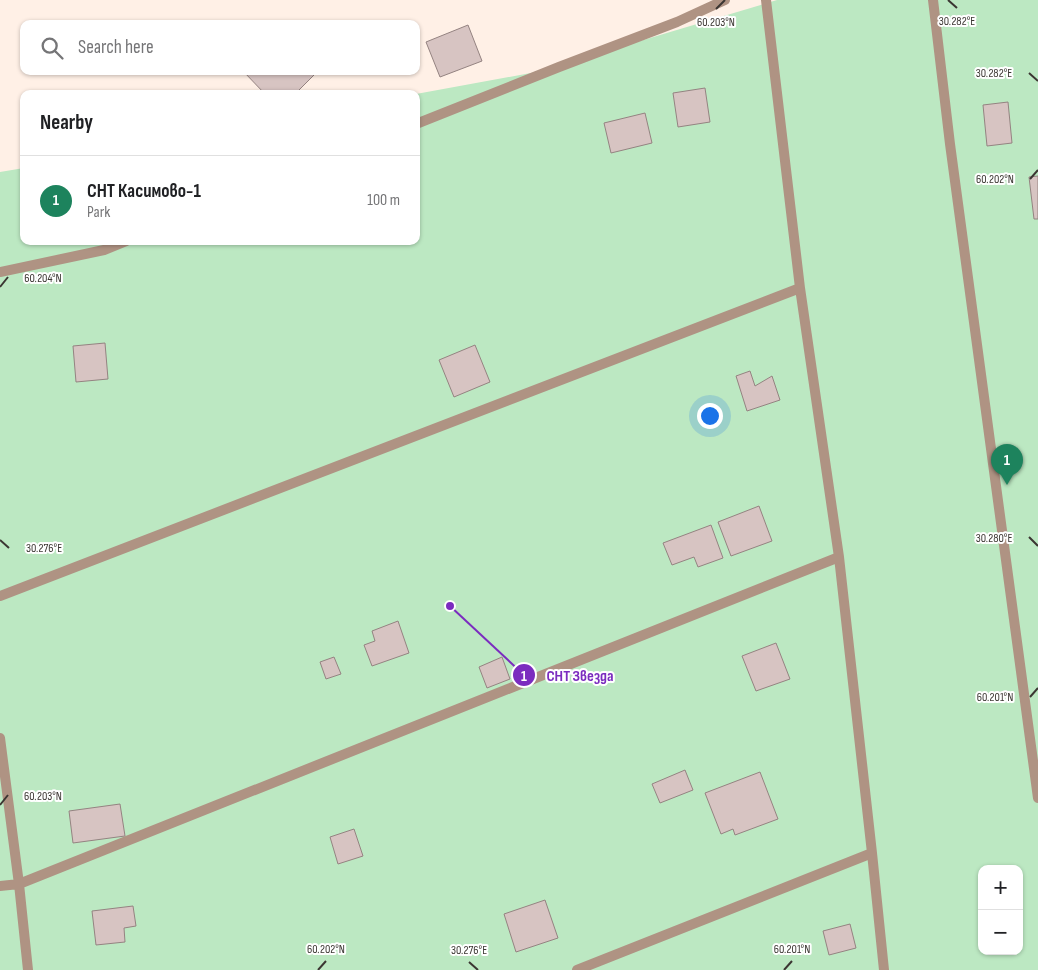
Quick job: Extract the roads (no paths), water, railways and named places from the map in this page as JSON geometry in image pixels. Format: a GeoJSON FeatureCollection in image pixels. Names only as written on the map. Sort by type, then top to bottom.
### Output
{"type":"FeatureCollection","features":[{"type":"Feature","properties":{"kind":"street"},"geometry":{"type":"LineString","coordinates":[[420,122],[677,22],[725,0]]}},
{"type":"Feature","properties":{"kind":"street"},"geometry":{"type":"LineString","coordinates":[[766,0],[800,288],[839,557],[884,970]]}},
{"type":"Feature","properties":{"kind":"street"},"geometry":{"type":"LineString","coordinates":[[933,0],[951,153],[1038,798]]}},
{"type":"Feature","properties":{"kind":"street"},"geometry":{"type":"LineString","coordinates":[[0,272],[104,250],[116,245]]}},
{"type":"Feature","properties":{"kind":"street"},"geometry":{"type":"LineString","coordinates":[[0,596],[800,288]]}},
{"type":"Feature","properties":{"kind":"street"},"geometry":{"type":"LineString","coordinates":[[0,886],[19,884],[839,557]]}},
{"type":"Feature","properties":{"kind":"street"},"geometry":{"type":"LineString","coordinates":[[0,738],[28,970]]}},
{"type":"Feature","properties":{"kind":"street"},"geometry":{"type":"LineString","coordinates":[[577,970],[872,853]]}},
{"type":"Feature","properties":{"kind":"place","name":"СНТ Касимово-1"},"geometry":{"type":"Point","coordinates":[1007,485]}},
{"type":"Feature","properties":{"kind":"place","name":"СНТ Звезда"},"geometry":{"type":"Point","coordinates":[450,606]}}]}
